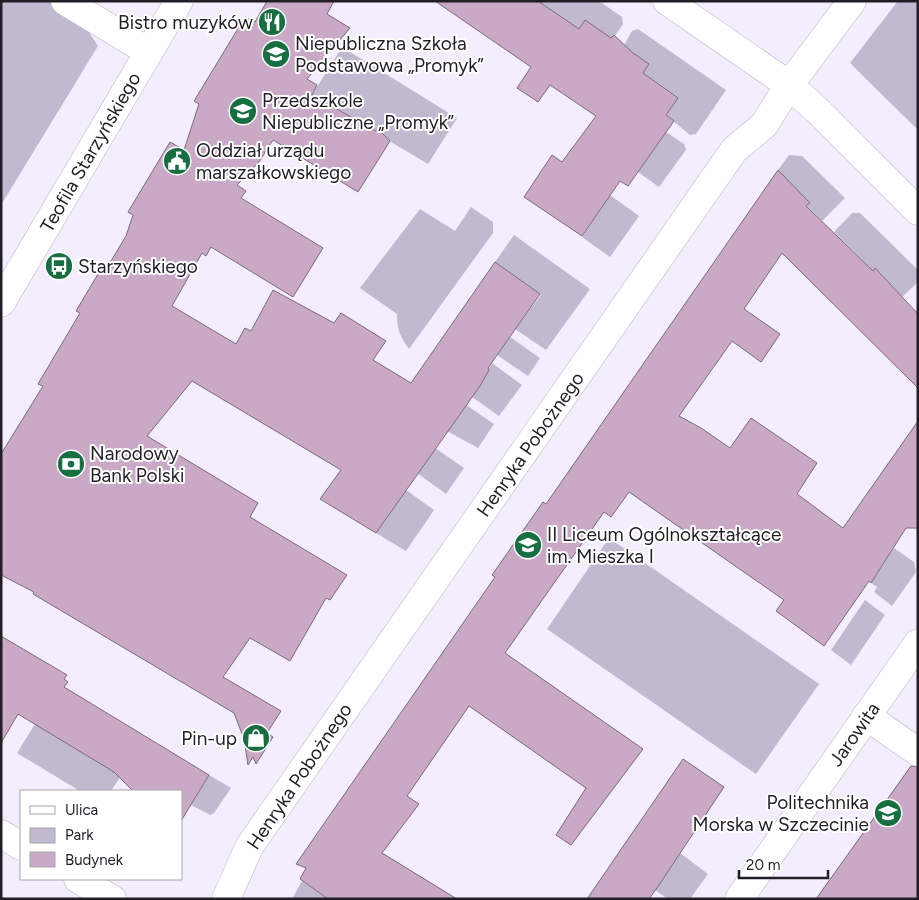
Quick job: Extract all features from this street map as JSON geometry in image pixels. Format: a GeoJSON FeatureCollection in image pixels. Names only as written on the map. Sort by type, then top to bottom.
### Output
{"type":"FeatureCollection","features":[{"type":"Feature","properties":{"kind":"street"},"geometry":{"type":"LineString","coordinates":[[65,1],[149,52]]}},
{"type":"Feature","properties":{"kind":"street","name":"Teofila Starzyńskiego"},"geometry":{"type":"LineString","coordinates":[[1,303],[179,1]]}},
{"type":"Feature","properties":{"kind":"street"},"geometry":{"type":"LineString","coordinates":[[667,1],[789,85],[818,111],[918,211]]}},
{"type":"Feature","properties":{"kind":"street","name":"Henryka Pobożnego"},"geometry":{"type":"LineString","coordinates":[[226,899],[254,839],[734,150],[764,125],[789,85],[852,1]]}},
{"type":"Feature","properties":{"kind":"street","name":"Jarowita"},"geometry":{"type":"LineString","coordinates":[[739,899],[918,643]]}},
{"type":"Feature","properties":{"kind":"street"},"geometry":{"type":"LineString","coordinates":[[866,716],[918,752]]}},
{"type":"Feature","properties":{"kind":"street"},"geometry":{"type":"LineString","coordinates":[[1,834],[20,845]]}},
{"type":"Feature","properties":{"kind":"street"},"geometry":{"type":"LineString","coordinates":[[80,880],[112,899]]}},
{"type":"Feature","properties":{"kind":"green space"},"geometry":{"type":"Polygon","coordinates":[[[1,1],[50,1],[81,20],[98,46],[1,205],[1,1]]]}},
{"type":"Feature","properties":{"kind":"green space"},"geometry":{"type":"Polygon","coordinates":[[[538,1],[599,1],[622,17],[623,24],[614,37],[611,38],[579,29],[538,1]]]}},
{"type":"Feature","properties":{"kind":"green space"},"geometry":{"type":"Polygon","coordinates":[[[898,1],[918,1],[918,130],[850,63],[898,1]]]}},
{"type":"Feature","properties":{"kind":"green space"},"geometry":{"type":"Polygon","coordinates":[[[638,29],[726,90],[696,134],[690,135],[666,115],[678,98],[643,73],[649,64],[623,47],[632,31],[638,29]]]}},
{"type":"Feature","properties":{"kind":"green space"},"geometry":{"type":"Polygon","coordinates":[[[342,47],[457,118],[428,164],[312,95],[342,47]]]}},
{"type":"Feature","properties":{"kind":"green space"},"geometry":{"type":"Polygon","coordinates":[[[666,132],[684,144],[686,150],[659,187],[638,172],[666,132]]]}},
{"type":"Feature","properties":{"kind":"green space"},"geometry":{"type":"Polygon","coordinates":[[[789,155],[802,156],[845,198],[822,221],[807,206],[809,203],[778,170],[789,155]]]}},
{"type":"Feature","properties":{"kind":"green space"},"geometry":{"type":"Polygon","coordinates":[[[610,195],[639,216],[610,257],[582,237],[610,195]]]}},
{"type":"Feature","properties":{"kind":"green space"},"geometry":{"type":"Polygon","coordinates":[[[471,207],[493,222],[493,233],[409,349],[400,333],[397,314],[360,288],[420,209],[455,231],[471,207]]]}},
{"type":"Feature","properties":{"kind":"green space"},"geometry":{"type":"Polygon","coordinates":[[[852,213],[860,213],[918,270],[918,282],[902,297],[875,268],[873,271],[834,232],[852,213]]]}},
{"type":"Feature","properties":{"kind":"green space"},"geometry":{"type":"Polygon","coordinates":[[[514,235],[590,289],[546,350],[515,329],[541,295],[495,262],[514,235]]]}},
{"type":"Feature","properties":{"kind":"green space"},"geometry":{"type":"Polygon","coordinates":[[[510,337],[540,358],[528,376],[497,355],[510,337]]]}},
{"type":"Feature","properties":{"kind":"green space"},"geometry":{"type":"Polygon","coordinates":[[[492,363],[522,385],[499,416],[472,397],[492,363]]]}},
{"type":"Feature","properties":{"kind":"green space"},"geometry":{"type":"Polygon","coordinates":[[[466,405],[494,424],[478,448],[447,431],[466,405]]]}},
{"type":"Feature","properties":{"kind":"green space"},"geometry":{"type":"Polygon","coordinates":[[[435,448],[464,468],[446,494],[417,473],[435,448]]]}},
{"type":"Feature","properties":{"kind":"green space"},"geometry":{"type":"Polygon","coordinates":[[[406,490],[434,510],[406,551],[376,533],[406,490]]]}},
{"type":"Feature","properties":{"kind":"green space"},"geometry":{"type":"Polygon","coordinates":[[[609,538],[819,684],[756,774],[547,629],[609,538]]]}},
{"type":"Feature","properties":{"kind":"green space"},"geometry":{"type":"Polygon","coordinates":[[[894,548],[914,562],[916,572],[892,606],[874,592],[877,587],[871,583],[894,548]]]}},
{"type":"Feature","properties":{"kind":"green space"},"geometry":{"type":"Polygon","coordinates":[[[865,600],[885,615],[851,665],[831,650],[865,600]]]}},
{"type":"Feature","properties":{"kind":"green space"},"geometry":{"type":"Polygon","coordinates":[[[35,724],[121,776],[112,790],[78,790],[17,753],[35,724]]]}},
{"type":"Feature","properties":{"kind":"green space"},"geometry":{"type":"Polygon","coordinates":[[[209,775],[231,788],[214,813],[210,815],[191,805],[209,775]]]}},
{"type":"Feature","properties":{"kind":"green space"},"geometry":{"type":"Polygon","coordinates":[[[680,853],[708,874],[690,899],[668,899],[655,890],[680,853]]]}},
{"type":"Feature","properties":{"kind":"green space"},"geometry":{"type":"Polygon","coordinates":[[[302,881],[328,899],[292,899],[302,881]]]}},
{"type":"Feature","properties":{"kind":"building"},"geometry":{"type":"Polygon","coordinates":[[[267,1],[334,1],[327,14],[350,28],[307,79],[317,85],[312,95],[374,130],[381,132],[390,141],[358,192],[273,140],[259,162],[237,185],[246,191],[241,198],[323,248],[293,297],[211,247],[206,256],[202,253],[172,306],[236,344],[245,328],[251,331],[273,290],[334,323],[341,313],[386,341],[373,360],[411,383],[495,262],[540,294],[488,368],[489,370],[480,386],[376,533],[320,499],[341,470],[192,381],[147,436],[258,503],[250,517],[347,575],[330,600],[326,598],[290,661],[250,638],[223,677],[281,711],[267,733],[273,737],[256,764],[253,757],[248,765],[244,739],[234,713],[33,594],[34,592],[1,575],[1,454],[43,386],[38,384],[80,313],[76,311],[104,264],[108,266],[126,236],[133,215],[128,212],[170,142],[184,150],[199,104],[194,101],[245,17],[255,22],[267,1]]]}},
{"type":"Feature","properties":{"kind":"building"},"geometry":{"type":"Polygon","coordinates":[[[435,1],[538,1],[579,29],[585,20],[611,38],[614,35],[633,53],[649,64],[643,73],[678,98],[666,115],[674,121],[628,186],[620,181],[582,236],[524,197],[552,155],[562,162],[596,116],[550,85],[538,102],[517,88],[531,67],[435,1]]]}},
{"type":"Feature","properties":{"kind":"building"},"geometry":{"type":"Polygon","coordinates":[[[778,170],[810,203],[806,206],[873,271],[875,268],[918,314],[918,388],[782,253],[744,309],[780,334],[761,362],[732,341],[679,416],[701,428],[730,448],[751,418],[817,463],[797,494],[843,528],[918,421],[918,528],[906,528],[871,583],[869,581],[824,646],[776,611],[784,600],[629,492],[611,517],[604,512],[505,653],[643,749],[571,845],[556,835],[586,788],[469,706],[407,796],[419,804],[382,853],[457,899],[328,899],[300,879],[306,868],[296,864],[495,577],[492,575],[543,502],[546,504],[778,170]]]}},
{"type":"Feature","properties":{"kind":"building"},"geometry":{"type":"Polygon","coordinates":[[[1,636],[67,675],[64,679],[68,682],[64,687],[209,775],[182,819],[182,790],[132,790],[114,772],[18,714],[1,743],[1,636]]]}},
{"type":"Feature","properties":{"kind":"building"},"geometry":{"type":"Polygon","coordinates":[[[683,759],[724,787],[659,885],[649,899],[587,899],[683,759]]]}},
{"type":"Feature","properties":{"kind":"building","name":"Politechnika Morska w Szczecinie"},"geometry":{"type":"Polygon","coordinates":[[[911,766],[918,767],[918,899],[816,899],[911,766]]]}},
{"type":"Feature","properties":{"kind":"place","name":"Bistro muzyków"},"geometry":{"type":"Point","coordinates":[272,22]}},
{"type":"Feature","properties":{"kind":"place","name":"Niepubliczna Szkoła Podstawowa „Promyk”"},"geometry":{"type":"Point","coordinates":[276,54]}},
{"type":"Feature","properties":{"kind":"place","name":"Przedszkole Niepubliczne „Promyk”"},"geometry":{"type":"Point","coordinates":[243,111]}},
{"type":"Feature","properties":{"kind":"place","name":"Oddział urządu marszałkowskiego"},"geometry":{"type":"Point","coordinates":[177,161]}},
{"type":"Feature","properties":{"kind":"place","name":"Starzyńskiego"},"geometry":{"type":"Point","coordinates":[59,266]}},
{"type":"Feature","properties":{"kind":"place","name":"Narodowy Bank Polski"},"geometry":{"type":"Point","coordinates":[71,464]}},
{"type":"Feature","properties":{"kind":"place","name":"II Liceum Ogólnokształcące im. Mieszka I"},"geometry":{"type":"Point","coordinates":[528,545]}},
{"type":"Feature","properties":{"kind":"place","name":"Pin-up"},"geometry":{"type":"Point","coordinates":[256,738]}},
{"type":"Feature","properties":{"kind":"place","name":"Politechnika Morska w Szczecinie"},"geometry":{"type":"Point","coordinates":[888,813]}}]}
